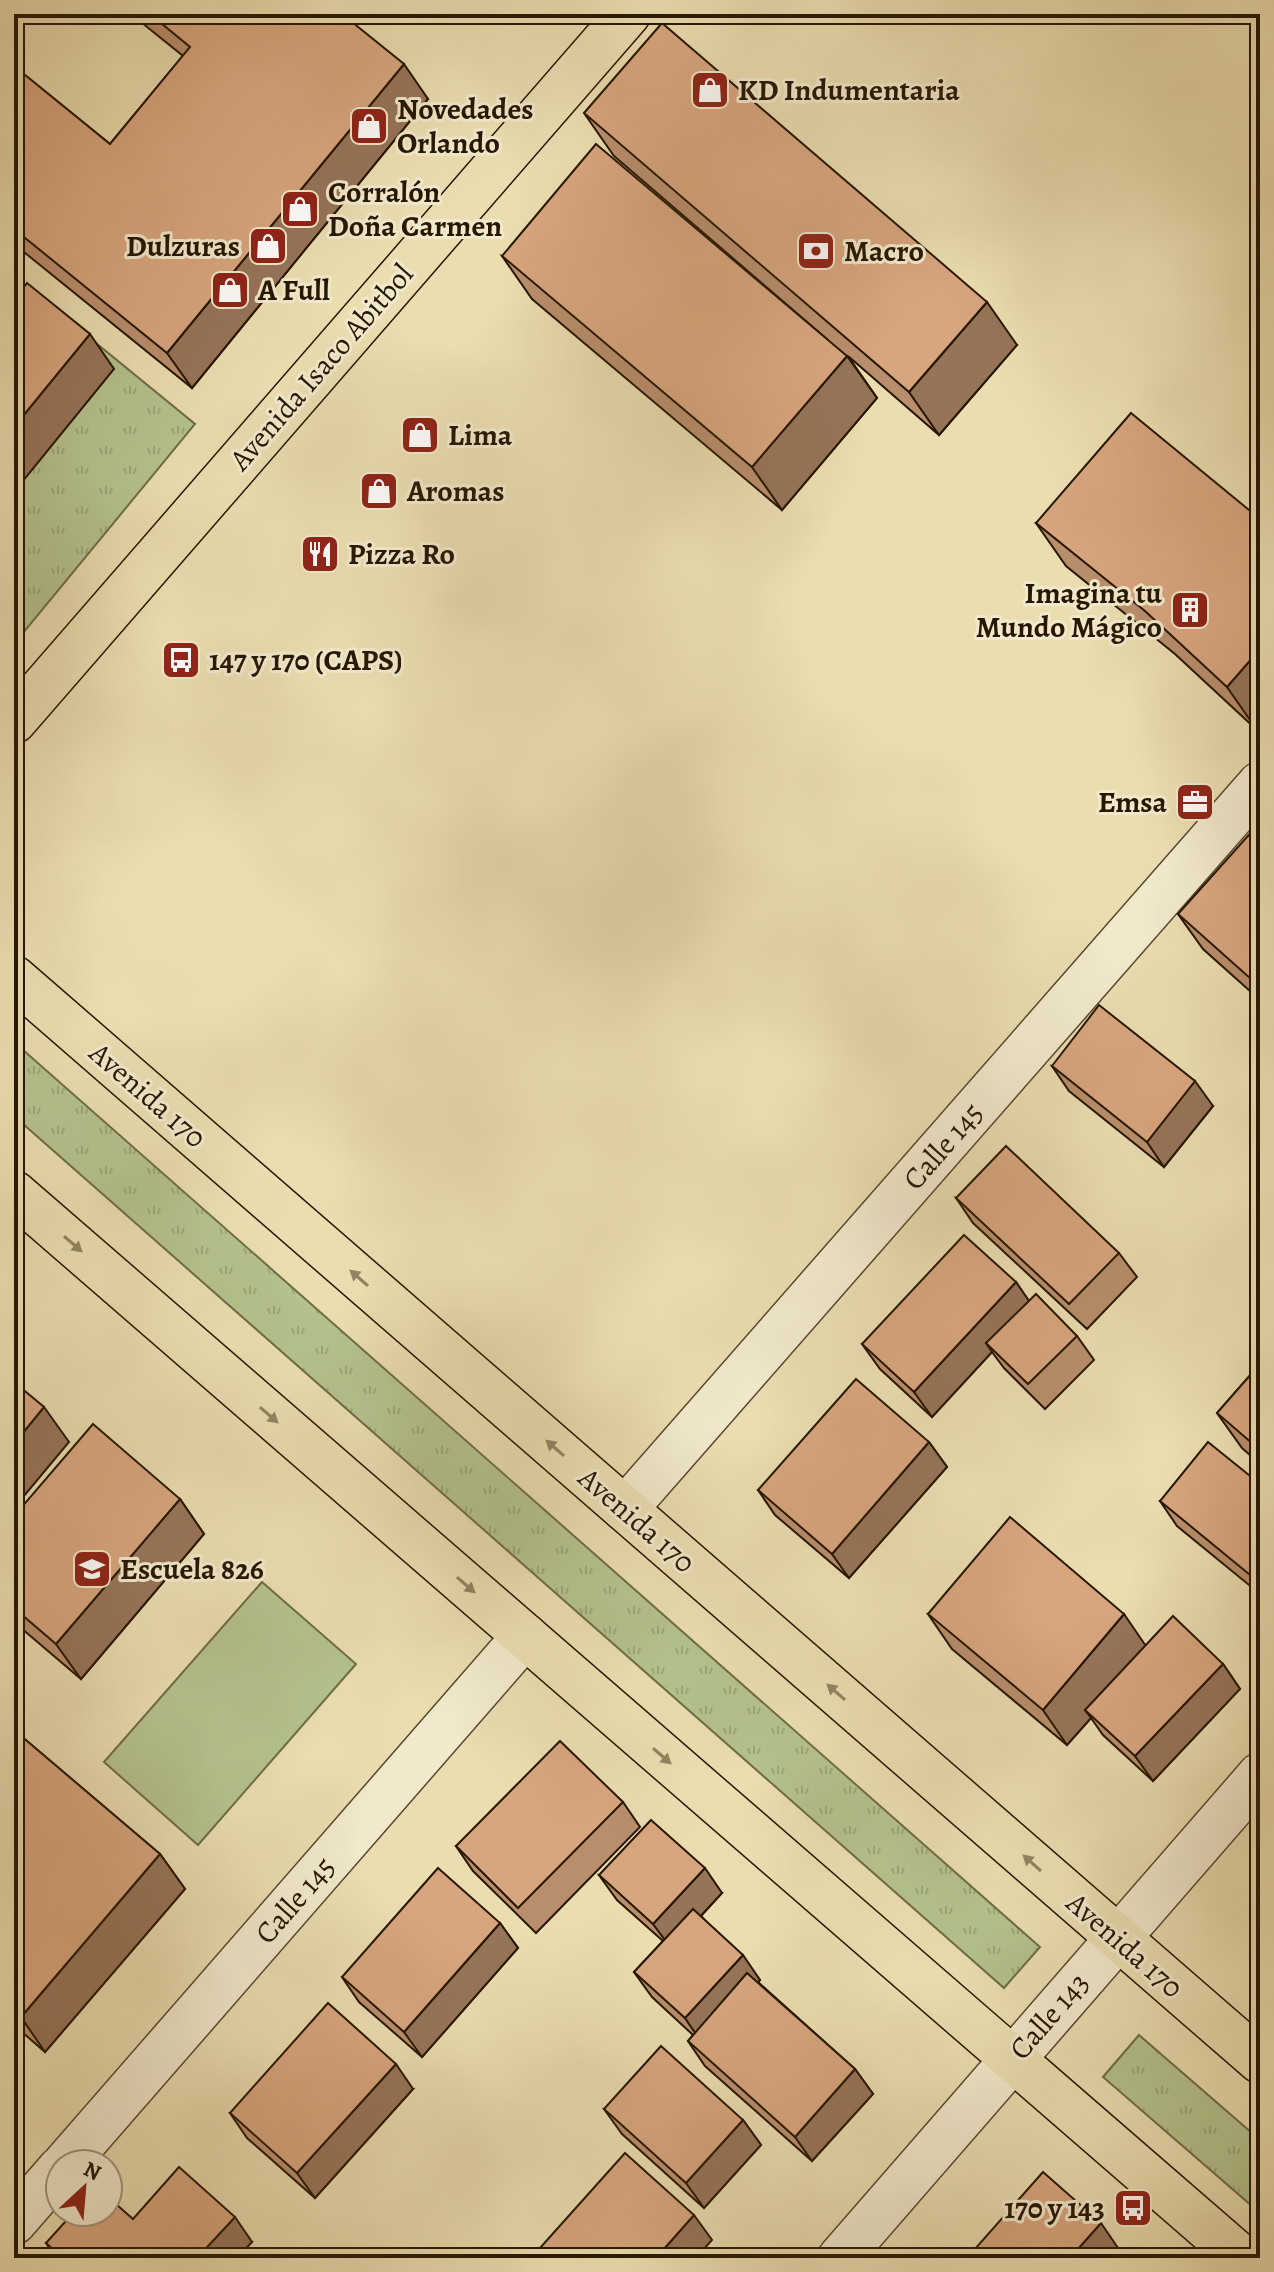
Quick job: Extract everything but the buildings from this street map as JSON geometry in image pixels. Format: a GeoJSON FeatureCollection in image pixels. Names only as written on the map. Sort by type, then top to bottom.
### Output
{"type":"FeatureCollection","features":[{"type":"Feature","properties":{"kind":"main road","name":"Avenida Isaco Abitbol"},"geometry":{"type":"LineString","coordinates":[[14,721],[628,14]]}},
{"type":"Feature","properties":{"kind":"main road","name":"Avenida 170"},"geometry":{"type":"LineString","coordinates":[[14,978],[1260,2061]]}},
{"type":"Feature","properties":{"kind":"main road"},"geometry":{"type":"LineString","coordinates":[[14,1193],[1242,2258]]}},
{"type":"Feature","properties":{"kind":"street","name":"Calle 145"},"geometry":{"type":"LineString","coordinates":[[625,1509],[1260,784]]}},
{"type":"Feature","properties":{"kind":"street","name":"Calle 145"},"geometry":{"type":"LineString","coordinates":[[79,2148],[525,1636]]}},
{"type":"Feature","properties":{"kind":"street","name":"Calle 143"},"geometry":{"type":"LineString","coordinates":[[840,2258],[1260,1775]]}},
{"type":"Feature","properties":{"kind":"street"},"geometry":{"type":"LineString","coordinates":[[14,2222],[44,2187]]}},
{"type":"Feature","properties":{"kind":"green space"},"geometry":{"type":"Polygon","coordinates":[[[14,276],[195,424],[14,644],[14,276]]]}},
{"type":"Feature","properties":{"kind":"green space"},"geometry":{"type":"Polygon","coordinates":[[[14,1042],[1040,1947],[1004,1988],[14,1116],[14,1042]]]}},
{"type":"Feature","properties":{"kind":"green space"},"geometry":{"type":"Polygon","coordinates":[[[262,1582],[356,1664],[198,1845],[104,1762],[262,1582]]]}},
{"type":"Feature","properties":{"kind":"green space"},"geometry":{"type":"Polygon","coordinates":[[[1139,2035],[1260,2140],[1260,2213],[1103,2077],[1139,2035]]]}},
{"type":"Feature","properties":{"kind":"place","name":"KD Indumentaria"},"geometry":{"type":"Point","coordinates":[710,90]}},
{"type":"Feature","properties":{"kind":"place","name":"Novedades Orlando"},"geometry":{"type":"Point","coordinates":[369,126]}},
{"type":"Feature","properties":{"kind":"place","name":"Corralón Doña Carmen"},"geometry":{"type":"Point","coordinates":[300,209]}},
{"type":"Feature","properties":{"kind":"place","name":"Dulzuras"},"geometry":{"type":"Point","coordinates":[268,246]}},
{"type":"Feature","properties":{"kind":"place","name":"Macro"},"geometry":{"type":"Point","coordinates":[816,251]}},
{"type":"Feature","properties":{"kind":"place","name":"A Full"},"geometry":{"type":"Point","coordinates":[230,290]}},
{"type":"Feature","properties":{"kind":"place","name":"Lima"},"geometry":{"type":"Point","coordinates":[420,435]}},
{"type":"Feature","properties":{"kind":"place","name":"Aromas"},"geometry":{"type":"Point","coordinates":[379,491]}},
{"type":"Feature","properties":{"kind":"place","name":"Pizza Ro"},"geometry":{"type":"Point","coordinates":[320,554]}},
{"type":"Feature","properties":{"kind":"place","name":"Imagina tu Mundo Mágico"},"geometry":{"type":"Point","coordinates":[1190,610]}},
{"type":"Feature","properties":{"kind":"place","name":"147 y 170 (CAPS)"},"geometry":{"type":"Point","coordinates":[181,660]}},
{"type":"Feature","properties":{"kind":"place","name":"Emsa"},"geometry":{"type":"Point","coordinates":[1195,802]}},
{"type":"Feature","properties":{"kind":"place","name":"Escuela 826"},"geometry":{"type":"Point","coordinates":[92,1569]}},
{"type":"Feature","properties":{"kind":"place","name":"170 y 143"},"geometry":{"type":"Point","coordinates":[1133,2208]}}]}
